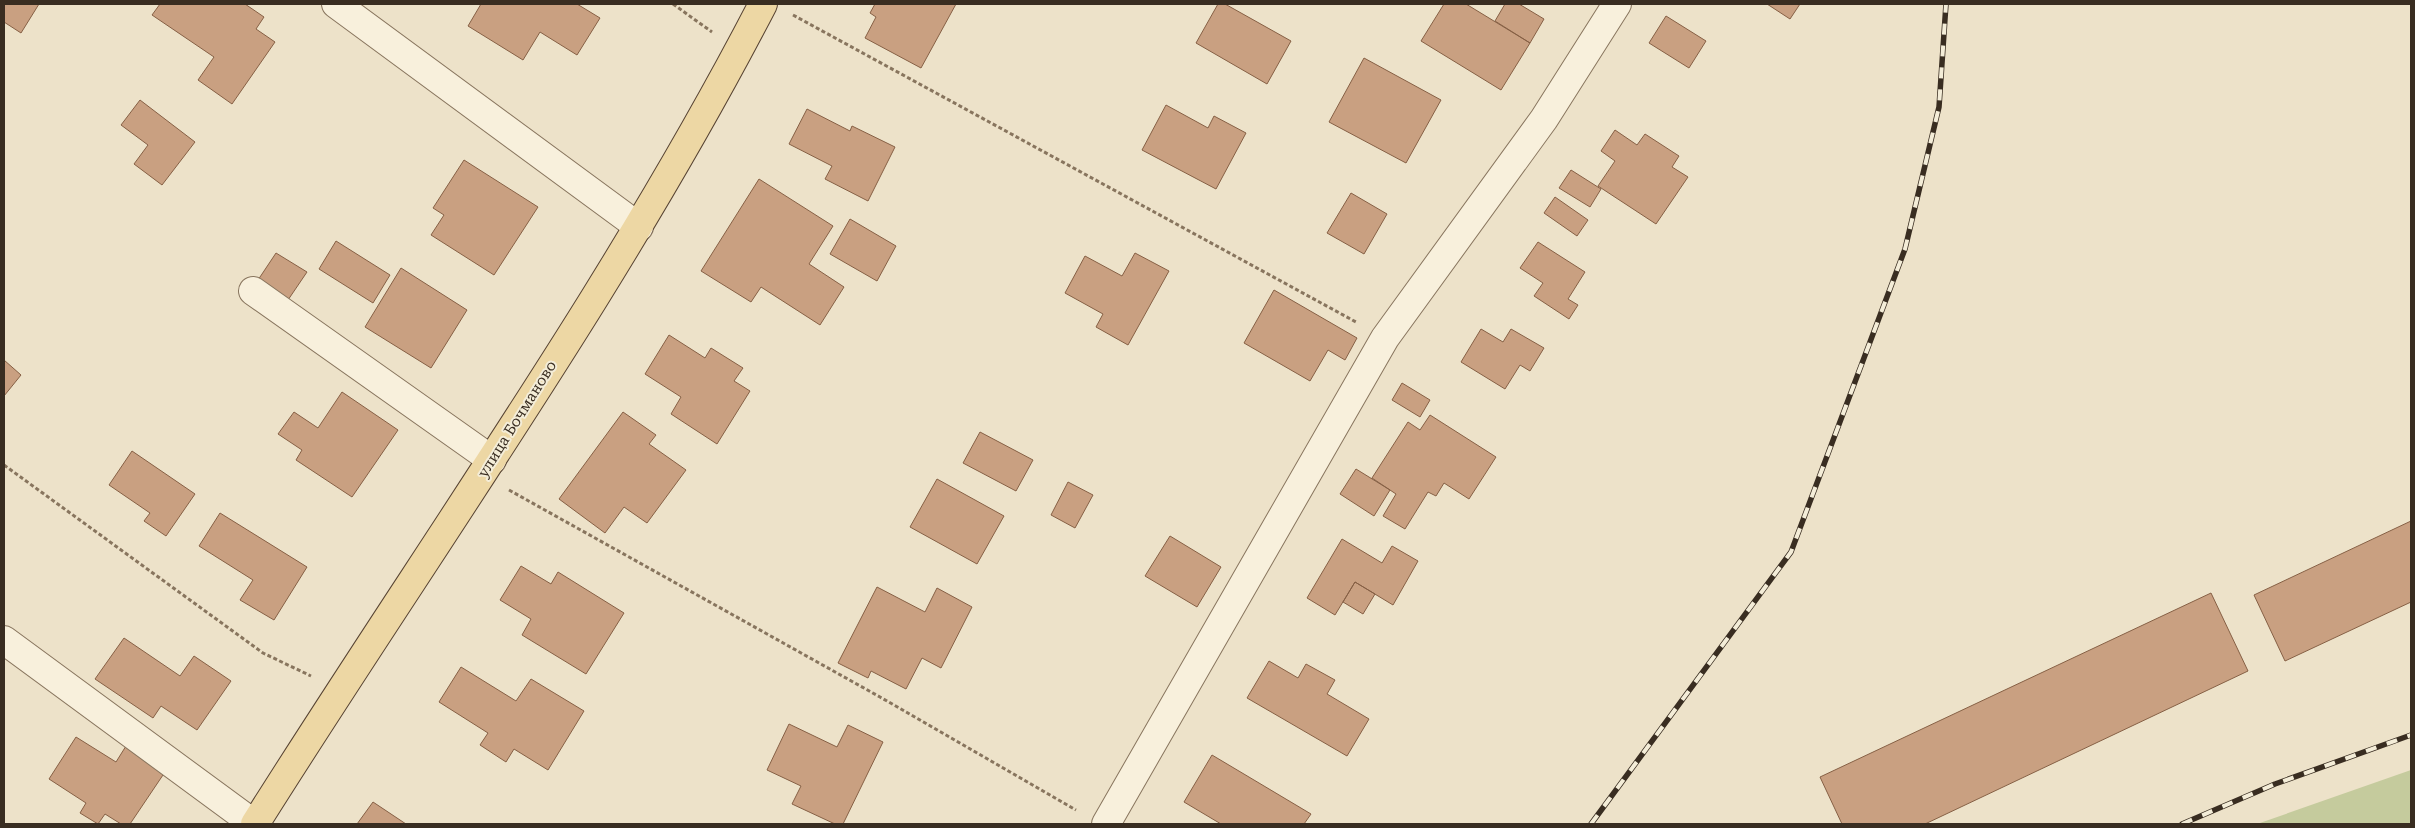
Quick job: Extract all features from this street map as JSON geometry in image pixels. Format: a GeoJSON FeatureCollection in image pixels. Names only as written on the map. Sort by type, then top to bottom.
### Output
{"type":"FeatureCollection","features":[{"type":"Feature","properties":{"kind":"main road","name":"улица Бочманово"},"geometry":{"type":"LineString","coordinates":[[254,824],[339,690],[487,467],[639,227],[763,4]]}},
{"type":"Feature","properties":{"kind":"street"},"geometry":{"type":"LineString","coordinates":[[336,4],[639,227]]}},
{"type":"Feature","properties":{"kind":"street"},"geometry":{"type":"LineString","coordinates":[[1095,819],[1385,338],[1544,119],[1616,4]]}},
{"type":"Feature","properties":{"kind":"street"},"geometry":{"type":"LineString","coordinates":[[254,291],[487,467]]}},
{"type":"Feature","properties":{"kind":"street"},"geometry":{"type":"LineString","coordinates":[[4,640],[254,824]]}},
{"type":"Feature","properties":{"kind":"path"},"geometry":{"type":"LineString","coordinates":[[673,4],[738,51]]}},
{"type":"Feature","properties":{"kind":"path"},"geometry":{"type":"LineString","coordinates":[[790,13],[1385,338]]}},
{"type":"Feature","properties":{"kind":"path"},"geometry":{"type":"LineString","coordinates":[[4,465],[263,653],[339,690]]}},
{"type":"Feature","properties":{"kind":"path"},"geometry":{"type":"LineString","coordinates":[[487,467],[880,697],[1095,819]]}},
{"type":"Feature","properties":{"kind":"green space"},"geometry":{"type":"Polygon","coordinates":[[[2411,770],[2411,824],[2257,824],[2411,770]]]}},
{"type":"Feature","properties":{"kind":"building"},"geometry":{"type":"Polygon","coordinates":[[[4,4],[39,4],[21,33],[4,22],[4,4]]]}},
{"type":"Feature","properties":{"kind":"building"},"geometry":{"type":"Polygon","coordinates":[[[160,4],[245,4],[264,17],[256,29],[275,42],[232,104],[198,80],[214,57],[152,15],[160,4]]]}},
{"type":"Feature","properties":{"kind":"building"},"geometry":{"type":"Polygon","coordinates":[[[481,4],[577,4],[600,18],[577,55],[540,32],[523,60],[468,26],[481,4]]]}},
{"type":"Feature","properties":{"kind":"building"},"geometry":{"type":"Polygon","coordinates":[[[875,4],[956,4],[921,68],[865,38],[876,17],[870,13],[875,4]]]}},
{"type":"Feature","properties":{"kind":"building"},"geometry":{"type":"Polygon","coordinates":[[[1218,4],[1225,4],[1291,41],[1267,84],[1196,43],[1218,4]]]}},
{"type":"Feature","properties":{"kind":"building"},"geometry":{"type":"Polygon","coordinates":[[[1444,4],[1466,4],[1530,43],[1501,90],[1421,41],[1444,4]]]}},
{"type":"Feature","properties":{"kind":"building"},"geometry":{"type":"Polygon","coordinates":[[[1505,4],[1519,4],[1544,19],[1530,43],[1495,21],[1505,4]]]}},
{"type":"Feature","properties":{"kind":"building"},"geometry":{"type":"Polygon","coordinates":[[[1767,4],[1800,4],[1790,19],[1767,4]]]}},
{"type":"Feature","properties":{"kind":"building"},"geometry":{"type":"Polygon","coordinates":[[[1666,16],[1706,41],[1689,68],[1649,43],[1666,16]]]}},
{"type":"Feature","properties":{"kind":"building"},"geometry":{"type":"Polygon","coordinates":[[[1364,58],[1441,100],[1406,163],[1329,122],[1364,58]]]}},
{"type":"Feature","properties":{"kind":"building"},"geometry":{"type":"Polygon","coordinates":[[[140,100],[195,142],[162,185],[134,164],[148,145],[121,125],[140,100]]]}},
{"type":"Feature","properties":{"kind":"building"},"geometry":{"type":"Polygon","coordinates":[[[1166,105],[1208,128],[1214,116],[1246,133],[1216,189],[1142,150],[1166,105]]]}},
{"type":"Feature","properties":{"kind":"building"},"geometry":{"type":"Polygon","coordinates":[[[807,109],[850,131],[852,126],[895,147],[868,201],[825,179],[832,166],[789,144],[807,109]]]}},
{"type":"Feature","properties":{"kind":"building"},"geometry":{"type":"Polygon","coordinates":[[[1615,130],[1637,145],[1645,134],[1679,156],[1672,167],[1688,177],[1656,224],[1598,186],[1615,161],[1601,151],[1615,130]]]}},
{"type":"Feature","properties":{"kind":"building"},"geometry":{"type":"Polygon","coordinates":[[[464,160],[538,207],[494,275],[431,235],[444,215],[433,208],[464,160]]]}},
{"type":"Feature","properties":{"kind":"building"},"geometry":{"type":"Polygon","coordinates":[[[1571,170],[1601,189],[1590,207],[1559,188],[1571,170]]]}},
{"type":"Feature","properties":{"kind":"building"},"geometry":{"type":"Polygon","coordinates":[[[759,179],[833,226],[809,264],[844,287],[820,325],[761,287],[751,302],[701,271],[759,179]]]}},
{"type":"Feature","properties":{"kind":"building"},"geometry":{"type":"Polygon","coordinates":[[[1351,193],[1387,214],[1364,254],[1327,233],[1351,193]]]}},
{"type":"Feature","properties":{"kind":"building"},"geometry":{"type":"Polygon","coordinates":[[[1555,197],[1588,220],[1577,236],[1544,213],[1555,197]]]}},
{"type":"Feature","properties":{"kind":"building"},"geometry":{"type":"Polygon","coordinates":[[[850,219],[896,246],[877,281],[830,254],[850,219]]]}},
{"type":"Feature","properties":{"kind":"building"},"geometry":{"type":"Polygon","coordinates":[[[336,241],[390,275],[373,303],[319,269],[336,241]]]}},
{"type":"Feature","properties":{"kind":"building"},"geometry":{"type":"Polygon","coordinates":[[[1538,242],[1585,272],[1568,299],[1578,305],[1569,319],[1534,296],[1543,283],[1520,268],[1538,242]]]}},
{"type":"Feature","properties":{"kind":"building"},"geometry":{"type":"Polygon","coordinates":[[[276,253],[307,272],[288,300],[258,280],[276,253]]]}},
{"type":"Feature","properties":{"kind":"building"},"geometry":{"type":"Polygon","coordinates":[[[1135,253],[1169,271],[1128,345],[1096,327],[1103,314],[1065,293],[1085,256],[1122,276],[1135,253]]]}},
{"type":"Feature","properties":{"kind":"building"},"geometry":{"type":"Polygon","coordinates":[[[401,268],[467,310],[431,368],[365,327],[401,268]]]}},
{"type":"Feature","properties":{"kind":"building"},"geometry":{"type":"Polygon","coordinates":[[[1274,290],[1357,338],[1345,360],[1328,350],[1310,381],[1244,343],[1274,290]]]}},
{"type":"Feature","properties":{"kind":"building"},"geometry":{"type":"Polygon","coordinates":[[[1481,329],[1503,342],[1511,329],[1544,348],[1530,371],[1520,365],[1505,389],[1461,362],[1481,329]]]}},
{"type":"Feature","properties":{"kind":"building"},"geometry":{"type":"Polygon","coordinates":[[[669,335],[705,358],[711,348],[743,368],[734,381],[750,391],[717,444],[671,414],[681,397],[645,374],[669,335]]]}},
{"type":"Feature","properties":{"kind":"building"},"geometry":{"type":"Polygon","coordinates":[[[4,360],[21,375],[4,396],[4,360]]]}},
{"type":"Feature","properties":{"kind":"building"},"geometry":{"type":"Polygon","coordinates":[[[1402,383],[1430,400],[1420,417],[1392,400],[1402,383]]]}},
{"type":"Feature","properties":{"kind":"building"},"geometry":{"type":"Polygon","coordinates":[[[342,392],[398,430],[352,497],[296,460],[302,450],[278,434],[294,412],[318,428],[342,392]]]}},
{"type":"Feature","properties":{"kind":"building"},"geometry":{"type":"Polygon","coordinates":[[[623,412],[656,435],[649,444],[686,470],[647,523],[624,507],[605,533],[559,499],[623,412]]]}},
{"type":"Feature","properties":{"kind":"building"},"geometry":{"type":"Polygon","coordinates":[[[1430,415],[1496,457],[1469,499],[1444,483],[1436,496],[1428,492],[1405,529],[1383,516],[1396,494],[1372,478],[1408,422],[1420,430],[1430,415]]]}},
{"type":"Feature","properties":{"kind":"building"},"geometry":{"type":"Polygon","coordinates":[[[980,432],[1033,460],[1016,491],[963,463],[980,432]]]}},
{"type":"Feature","properties":{"kind":"building"},"geometry":{"type":"Polygon","coordinates":[[[132,451],[195,494],[166,536],[144,521],[150,513],[109,485],[132,451]]]}},
{"type":"Feature","properties":{"kind":"building"},"geometry":{"type":"Polygon","coordinates":[[[1356,469],[1390,490],[1374,516],[1340,494],[1356,469]]]}},
{"type":"Feature","properties":{"kind":"building"},"geometry":{"type":"Polygon","coordinates":[[[937,479],[1004,516],[977,564],[910,527],[937,479]]]}},
{"type":"Feature","properties":{"kind":"building"},"geometry":{"type":"Polygon","coordinates":[[[1068,482],[1093,495],[1075,528],[1051,515],[1068,482]]]}},
{"type":"Feature","properties":{"kind":"building"},"geometry":{"type":"Polygon","coordinates":[[[220,513],[307,567],[274,620],[240,600],[253,580],[199,546],[220,513]]]}},
{"type":"Feature","properties":{"kind":"building"},"geometry":{"type":"Polygon","coordinates":[[[2411,521],[2411,602],[2285,661],[2254,595],[2411,521]]]}},
{"type":"Feature","properties":{"kind":"building"},"geometry":{"type":"Polygon","coordinates":[[[1170,536],[1221,567],[1197,607],[1145,576],[1170,536]]]}},
{"type":"Feature","properties":{"kind":"building"},"geometry":{"type":"Polygon","coordinates":[[[1342,539],[1382,563],[1392,546],[1418,561],[1393,605],[1355,582],[1335,615],[1307,598],[1342,539]]]}},
{"type":"Feature","properties":{"kind":"building"},"geometry":{"type":"Polygon","coordinates":[[[521,566],[551,584],[558,572],[624,613],[586,674],[522,635],[531,619],[500,600],[521,566]]]}},
{"type":"Feature","properties":{"kind":"building"},"geometry":{"type":"Polygon","coordinates":[[[1355,582],[1375,594],[1363,614],[1343,602],[1355,582]]]}},
{"type":"Feature","properties":{"kind":"building"},"geometry":{"type":"Polygon","coordinates":[[[877,587],[925,612],[937,588],[972,607],[941,668],[922,658],[906,689],[871,671],[868,678],[838,663],[877,587]]]}},
{"type":"Feature","properties":{"kind":"building"},"geometry":{"type":"Polygon","coordinates":[[[2211,593],[2248,671],[1925,824],[1842,824],[1820,777],[2211,593]]]}},
{"type":"Feature","properties":{"kind":"building"},"geometry":{"type":"Polygon","coordinates":[[[124,638],[180,676],[194,656],[231,681],[197,730],[161,706],[153,718],[95,679],[124,638]]]}},
{"type":"Feature","properties":{"kind":"building"},"geometry":{"type":"Polygon","coordinates":[[[1269,661],[1298,678],[1306,664],[1335,680],[1327,694],[1369,719],[1347,756],[1247,698],[1269,661]]]}},
{"type":"Feature","properties":{"kind":"building"},"geometry":{"type":"Polygon","coordinates":[[[461,667],[516,701],[531,679],[584,711],[548,770],[514,749],[506,762],[480,745],[488,733],[439,702],[461,667]]]}},
{"type":"Feature","properties":{"kind":"building"},"geometry":{"type":"Polygon","coordinates":[[[789,724],[837,747],[848,725],[883,742],[843,824],[835,824],[792,804],[801,786],[767,770],[789,724]]]}},
{"type":"Feature","properties":{"kind":"building"},"geometry":{"type":"Polygon","coordinates":[[[76,737],[116,762],[126,746],[165,772],[130,824],[121,824],[105,814],[98,824],[80,813],[86,803],[49,779],[76,737]]]}},
{"type":"Feature","properties":{"kind":"building"},"geometry":{"type":"Polygon","coordinates":[[[1212,755],[1311,814],[1304,824],[1221,824],[1184,802],[1212,755]]]}},
{"type":"Feature","properties":{"kind":"building"},"geometry":{"type":"Polygon","coordinates":[[[373,802],[406,824],[357,824],[373,802]]]}},
{"type":"Feature","properties":{"kind":"railway"},"geometry":{"type":"LineString","coordinates":[[1591,824],[1791,552],[1905,249],[1939,107],[1946,4]]}},
{"type":"Feature","properties":{"kind":"railway"},"geometry":{"type":"LineString","coordinates":[[2182,824],[2275,784],[2411,735]]}}]}
